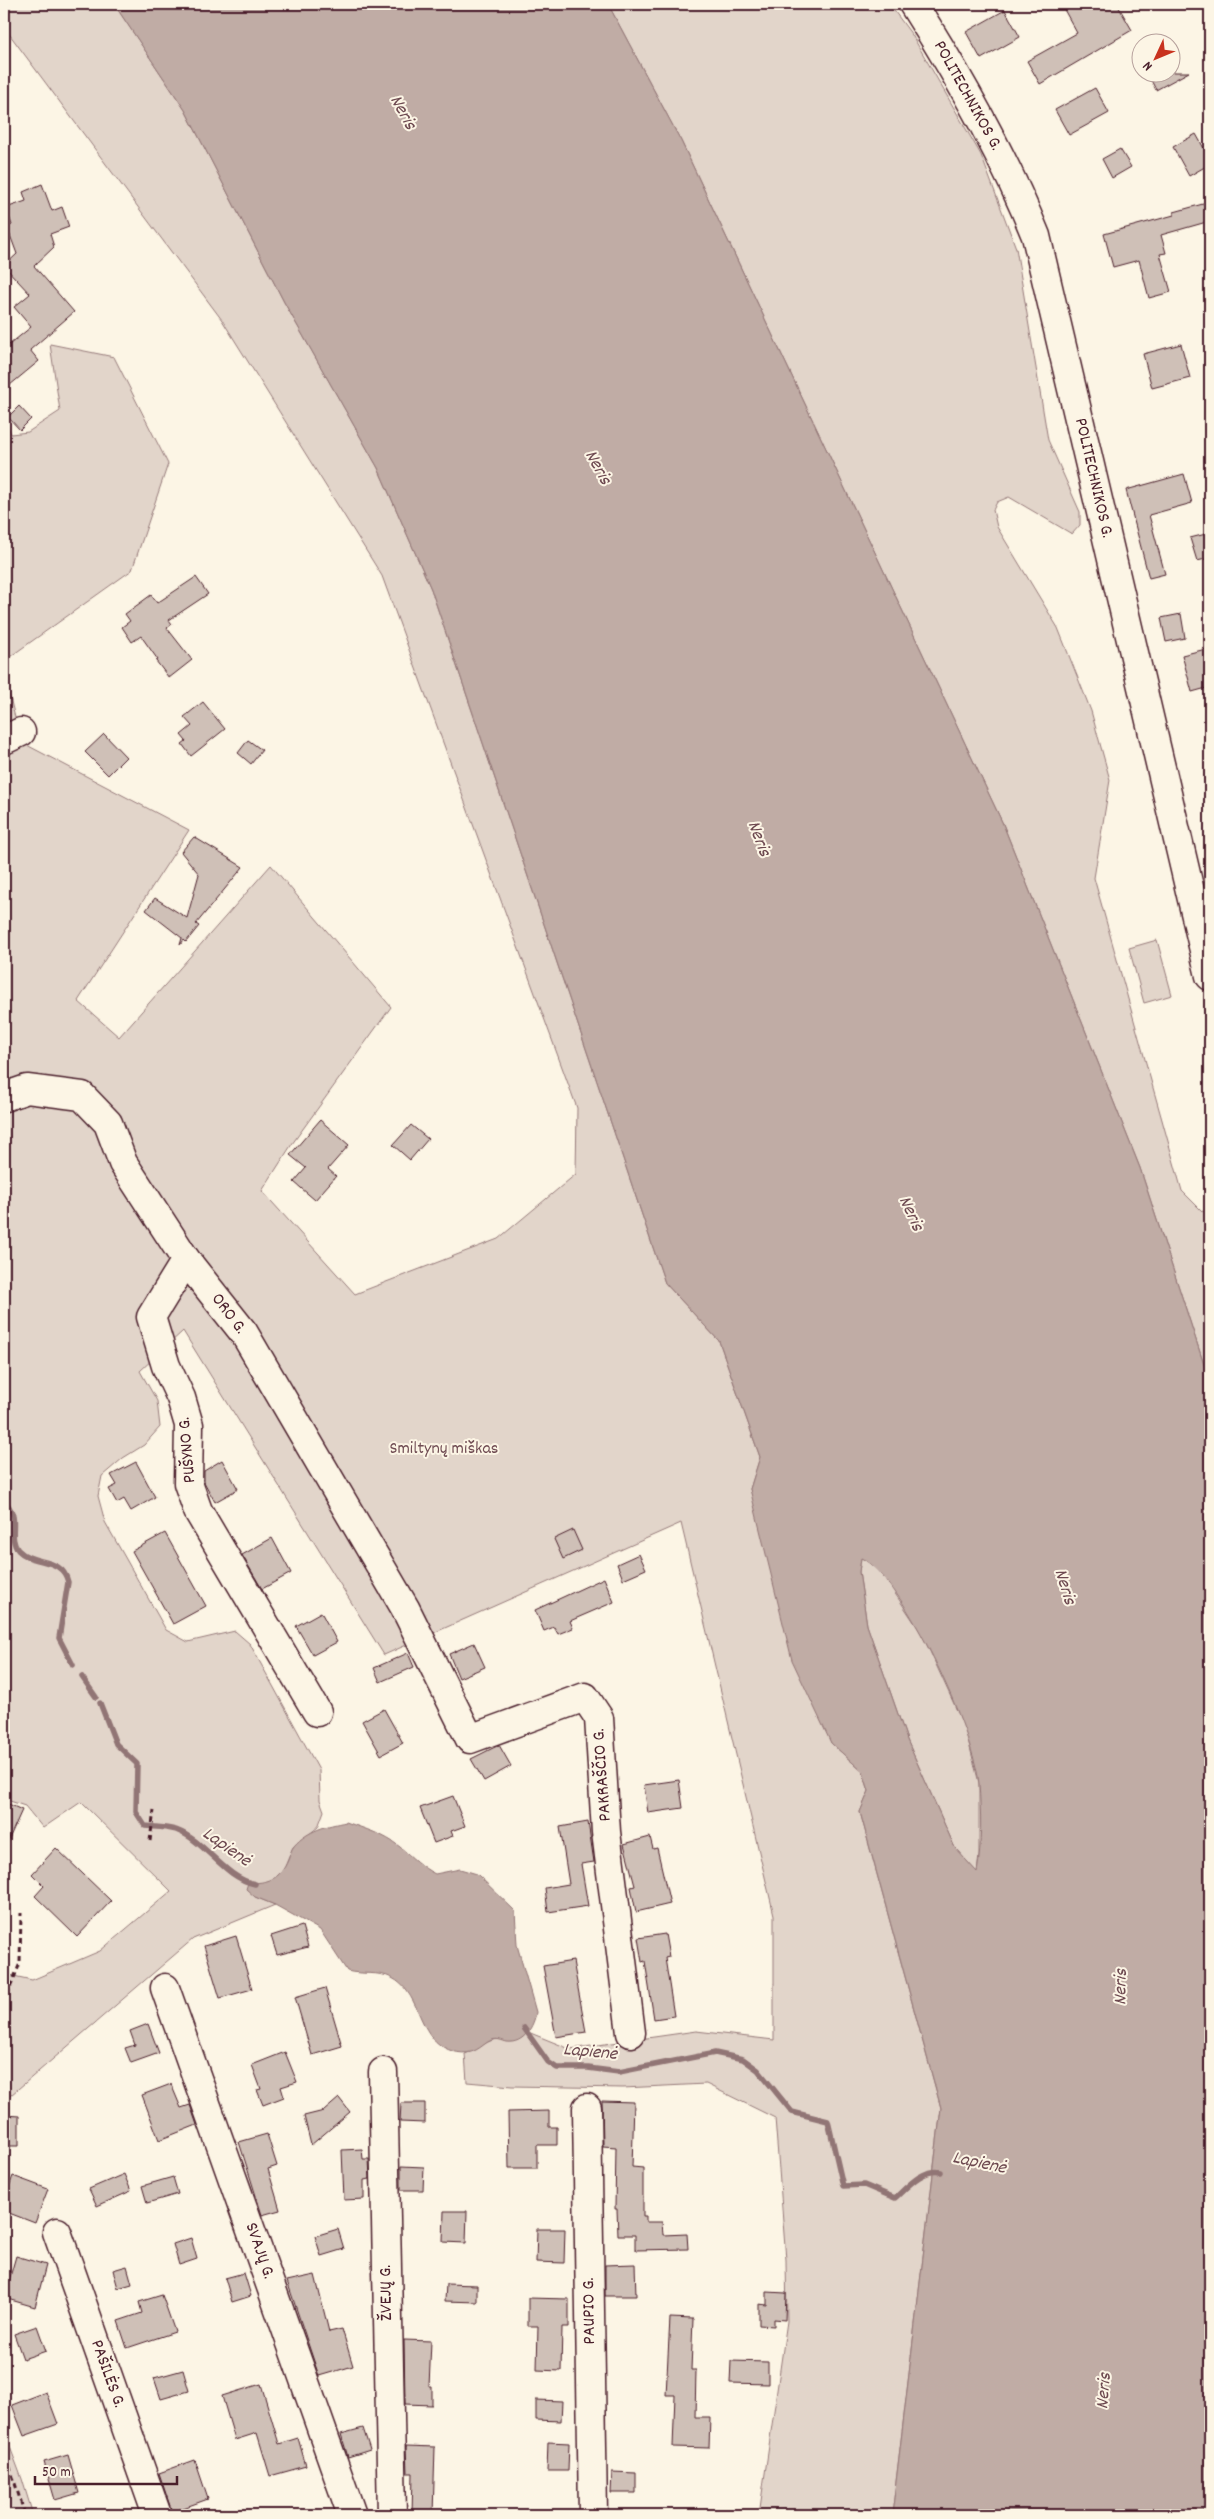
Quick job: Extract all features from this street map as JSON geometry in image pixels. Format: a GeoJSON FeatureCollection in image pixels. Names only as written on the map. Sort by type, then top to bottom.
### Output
{"type":"FeatureCollection","features":[{"type":"Feature","properties":{"kind":"street","name":"POLITECHNIKOS G."},"geometry":{"type":"LineString","coordinates":[[913,4],[986,128],[1014,182],[1036,236],[1210,976]]}},
{"type":"Feature","properties":{"kind":"street","name":"ORO G."},"geometry":{"type":"LineString","coordinates":[[4,1097],[27,1089],[82,1096],[108,1123],[124,1163],[186,1260],[244,1333],[405,1608]]}},
{"type":"Feature","properties":{"kind":"street","name":"PUŠYNO G."},"geometry":{"type":"LineString","coordinates":[[186,1260],[151,1316],[166,1366],[181,1398],[189,1425],[188,1483],[198,1511],[317,1712]]}},
{"type":"Feature","properties":{"kind":"street","name":"PAKRAŠČIO G."},"geometry":{"type":"LineString","coordinates":[[405,1608],[470,1739],[585,1697],[599,1718],[606,1832],[631,2034]]}},
{"type":"Feature","properties":{"kind":"street","name":"SVAJŲ G."},"geometry":{"type":"LineString","coordinates":[[165,1988],[352,2515]]}},
{"type":"Feature","properties":{"kind":"street","name":"ŽVEJŲ G."},"geometry":{"type":"LineString","coordinates":[[383,2072],[392,2515]]}},
{"type":"Feature","properties":{"kind":"street","name":"PAUPIO G."},"geometry":{"type":"LineString","coordinates":[[587,2108],[594,2515]]}},
{"type":"Feature","properties":{"kind":"street","name":"PAŠILĖS G."},"geometry":{"type":"LineString","coordinates":[[56,2232],[158,2515]]}},
{"type":"Feature","properties":{"kind":"path"},"geometry":{"type":"LineString","coordinates":[[150,1841],[154,1810]]}},
{"type":"Feature","properties":{"kind":"path"},"geometry":{"type":"LineString","coordinates":[[4,2003],[20,1963],[21,1913]]}},
{"type":"Feature","properties":{"kind":"path"},"geometry":{"type":"LineString","coordinates":[[4,2449],[25,2515]]}},
{"type":"Feature","properties":{"kind":"green space","name":"Smiltynų miškas"},"geometry":{"type":"Polygon","coordinates":[[[4,4],[114,4],[185,110],[284,302],[378,468],[431,589],[665,1283],[719,1341],[760,1457],[750,1489],[831,1743],[863,1772],[869,1791],[860,1812],[941,2108],[892,2515],[759,2515],[787,2321],[786,2260],[775,2118],[706,2084],[623,2088],[512,2086],[467,2082],[465,2054],[490,2041],[500,2039],[512,2041],[528,2032],[570,2049],[696,2031],[774,2040],[774,1915],[681,1523],[384,1655],[183,1331],[140,1371],[157,1401],[160,1427],[144,1445],[123,1458],[102,1476],[98,1496],[105,1522],[166,1630],[188,1642],[235,1631],[250,1644],[319,1770],[320,1800],[324,1811],[318,1827],[293,1847],[284,1869],[274,1880],[262,1883],[255,1897],[275,1905],[193,1939],[4,2101],[4,1950],[9,1975],[32,1980],[100,1951],[171,1891],[81,1802],[43,1828],[25,1806],[4,1799],[4,673],[21,742],[189,830],[78,1001],[119,1037],[271,865],[391,1007],[292,1144],[262,1191],[355,1294],[498,1239],[576,1174],[577,1108],[382,576],[222,320],[4,27],[4,4]]]}},
{"type":"Feature","properties":{"kind":"green space"},"geometry":{"type":"Polygon","coordinates":[[[608,4],[889,4],[912,35],[981,155],[1016,248],[1048,440],[1080,512],[1080,525],[1072,534],[1009,497],[997,502],[993,510],[997,527],[1058,628],[1091,711],[1110,780],[1094,878],[1182,1191],[1202,1211],[1210,1214],[1210,1383],[1140,1168],[1003,824],[681,141],[608,4]]]}},
{"type":"Feature","properties":{"kind":"green space"},"geometry":{"type":"Polygon","coordinates":[[[50,344],[114,357],[168,464],[132,570],[4,661],[4,416],[11,434],[28,432],[60,411],[50,344]]]}},
{"type":"Feature","properties":{"kind":"green space"},"geometry":{"type":"Polygon","coordinates":[[[1157,940],[1172,995],[1144,1003],[1129,948],[1157,940]]]}},
{"type":"Feature","properties":{"kind":"green space"},"geometry":{"type":"Polygon","coordinates":[[[861,1557],[878,1568],[922,1634],[965,1728],[979,1783],[979,1855],[977,1873],[955,1848],[907,1740],[867,1625],[859,1572],[861,1557]]]}},
{"type":"Feature","properties":{"kind":"green space"},"geometry":{"type":"Polygon","coordinates":[[[4,2431],[22,2479],[33,2515],[4,2515],[4,2431]]]}},
{"type":"Feature","properties":{"kind":"water","name":"Neris"},"geometry":{"type":"Polygon","coordinates":[[[114,4],[608,4],[681,141],[1003,824],[1140,1168],[1210,1383],[1210,2515],[892,2515],[941,2108],[860,1812],[869,1791],[863,1772],[831,1743],[792,1660],[750,1489],[760,1457],[719,1341],[665,1283],[431,589],[378,468],[284,302],[185,110],[114,4]],[[861,1558],[859,1572],[867,1625],[907,1740],[955,1848],[977,1872],[981,1828],[979,1784],[965,1731],[935,1660],[897,1595],[878,1572],[861,1558]]]}},
{"type":"Feature","properties":{"kind":"water"},"geometry":{"type":"Polygon","coordinates":[[[346,1822],[387,1839],[435,1874],[460,1869],[477,1874],[515,1911],[517,1945],[536,2012],[533,2023],[523,2037],[513,2042],[498,2039],[492,2040],[467,2053],[453,2051],[440,2045],[432,2038],[408,1992],[401,1984],[387,1976],[347,1971],[320,1930],[275,1905],[255,1897],[246,1889],[248,1883],[267,1881],[277,1876],[285,1867],[293,1847],[305,1836],[324,1827],[346,1822]]]}},
{"type":"Feature","properties":{"kind":"building"},"geometry":{"type":"Polygon","coordinates":[[[1061,4],[1117,4],[1132,30],[1040,84],[1027,61],[1077,33],[1061,4]]]}},
{"type":"Feature","properties":{"kind":"building"},"geometry":{"type":"Polygon","coordinates":[[[1005,10],[1020,37],[981,59],[966,32],[1005,10]]]}},
{"type":"Feature","properties":{"kind":"building"},"geometry":{"type":"Polygon","coordinates":[[[1152,82],[1171,82],[1156,90],[1152,82]]]}},
{"type":"Feature","properties":{"kind":"building"},"geometry":{"type":"Polygon","coordinates":[[[1095,88],[1109,113],[1069,135],[1055,110],[1095,88]]]}},
{"type":"Feature","properties":{"kind":"building"},"geometry":{"type":"Polygon","coordinates":[[[1196,134],[1210,159],[1210,164],[1189,176],[1173,147],[1196,134]]]}},
{"type":"Feature","properties":{"kind":"building"},"geometry":{"type":"Polygon","coordinates":[[[1120,149],[1131,167],[1112,178],[1102,159],[1120,149]]]}},
{"type":"Feature","properties":{"kind":"building"},"geometry":{"type":"Polygon","coordinates":[[[42,184],[52,211],[62,207],[69,227],[50,234],[54,247],[34,266],[74,312],[30,350],[39,361],[4,390],[4,349],[31,327],[14,307],[30,294],[4,266],[17,254],[7,227],[12,225],[6,208],[26,201],[23,192],[42,184]]]}},
{"type":"Feature","properties":{"kind":"building"},"geometry":{"type":"Polygon","coordinates":[[[1210,202],[1210,221],[1161,235],[1166,253],[1160,254],[1171,292],[1149,298],[1139,260],[1113,267],[1104,234],[1174,215],[1174,212],[1210,202]]]}},
{"type":"Feature","properties":{"kind":"building"},"geometry":{"type":"Polygon","coordinates":[[[1181,344],[1190,378],[1152,388],[1143,354],[1181,344]]]}},
{"type":"Feature","properties":{"kind":"building"},"geometry":{"type":"Polygon","coordinates":[[[19,406],[31,419],[20,430],[8,417],[19,406]]]}},
{"type":"Feature","properties":{"kind":"building"},"geometry":{"type":"Polygon","coordinates":[[[1184,474],[1192,503],[1149,515],[1165,574],[1149,578],[1126,490],[1184,474]]]}},
{"type":"Feature","properties":{"kind":"building"},"geometry":{"type":"Polygon","coordinates":[[[1210,533],[1210,558],[1197,561],[1190,538],[1210,533]]]}},
{"type":"Feature","properties":{"kind":"building"},"geometry":{"type":"Polygon","coordinates":[[[196,577],[208,594],[169,620],[172,624],[167,628],[192,660],[169,678],[141,636],[132,642],[122,627],[130,621],[125,614],[151,595],[157,603],[196,577]]]}},
{"type":"Feature","properties":{"kind":"building"},"geometry":{"type":"Polygon","coordinates":[[[1181,614],[1185,638],[1166,642],[1161,618],[1181,614]]]}},
{"type":"Feature","properties":{"kind":"building"},"geometry":{"type":"Polygon","coordinates":[[[1210,648],[1210,687],[1192,692],[1182,655],[1210,648]]]}},
{"type":"Feature","properties":{"kind":"building"},"geometry":{"type":"Polygon","coordinates":[[[203,702],[225,729],[191,756],[182,744],[186,741],[181,735],[192,726],[184,717],[203,702]]]}},
{"type":"Feature","properties":{"kind":"building"},"geometry":{"type":"Polygon","coordinates":[[[104,734],[126,757],[108,775],[85,752],[104,734]]]}},
{"type":"Feature","properties":{"kind":"building"},"geometry":{"type":"Polygon","coordinates":[[[248,740],[262,750],[251,764],[238,753],[248,740]]]}},
{"type":"Feature","properties":{"kind":"building"},"geometry":{"type":"Polygon","coordinates":[[[194,837],[243,867],[196,924],[199,926],[186,942],[184,940],[180,945],[182,938],[146,910],[155,898],[187,918],[199,874],[181,852],[194,837]]]}},
{"type":"Feature","properties":{"kind":"building"},"geometry":{"type":"Polygon","coordinates":[[[320,1120],[349,1145],[328,1169],[336,1176],[315,1200],[294,1182],[306,1168],[290,1155],[320,1120]]]}},
{"type":"Feature","properties":{"kind":"building"},"geometry":{"type":"Polygon","coordinates":[[[411,1125],[428,1139],[410,1160],[393,1145],[411,1125]]]}},
{"type":"Feature","properties":{"kind":"building"},"geometry":{"type":"Polygon","coordinates":[[[222,1460],[238,1489],[215,1502],[204,1482],[204,1471],[222,1460]]]}},
{"type":"Feature","properties":{"kind":"building"},"geometry":{"type":"Polygon","coordinates":[[[136,1462],[155,1497],[131,1511],[124,1499],[117,1503],[109,1489],[117,1485],[111,1475],[136,1462]]]}},
{"type":"Feature","properties":{"kind":"building"},"geometry":{"type":"Polygon","coordinates":[[[573,1530],[582,1550],[563,1559],[554,1539],[573,1530]]]}},
{"type":"Feature","properties":{"kind":"building"},"geometry":{"type":"Polygon","coordinates":[[[165,1533],[206,1606],[173,1624],[132,1551],[165,1533]]]}},
{"type":"Feature","properties":{"kind":"building"},"geometry":{"type":"Polygon","coordinates":[[[272,1538],[291,1573],[262,1589],[242,1555],[272,1538]]]}},
{"type":"Feature","properties":{"kind":"building"},"geometry":{"type":"Polygon","coordinates":[[[639,1554],[646,1569],[623,1579],[617,1564],[639,1554]]]}},
{"type":"Feature","properties":{"kind":"building"},"geometry":{"type":"Polygon","coordinates":[[[604,1578],[614,1602],[570,1621],[573,1628],[558,1634],[554,1627],[544,1631],[535,1610],[604,1578]]]}},
{"type":"Feature","properties":{"kind":"building"},"geometry":{"type":"Polygon","coordinates":[[[321,1612],[337,1642],[313,1655],[296,1626],[321,1612]]]}},
{"type":"Feature","properties":{"kind":"building"},"geometry":{"type":"Polygon","coordinates":[[[474,1643],[485,1667],[459,1678],[449,1654],[474,1643]]]}},
{"type":"Feature","properties":{"kind":"building"},"geometry":{"type":"Polygon","coordinates":[[[408,1653],[414,1667],[380,1682],[374,1668],[408,1653]]]}},
{"type":"Feature","properties":{"kind":"building"},"geometry":{"type":"Polygon","coordinates":[[[384,1709],[403,1743],[381,1755],[362,1721],[384,1709]]]}},
{"type":"Feature","properties":{"kind":"building"},"geometry":{"type":"Polygon","coordinates":[[[499,1745],[511,1766],[484,1781],[471,1759],[499,1745]]]}},
{"type":"Feature","properties":{"kind":"building"},"geometry":{"type":"Polygon","coordinates":[[[679,1780],[683,1808],[648,1813],[644,1785],[679,1780]]]}},
{"type":"Feature","properties":{"kind":"building"},"geometry":{"type":"Polygon","coordinates":[[[453,1796],[465,1826],[451,1831],[453,1836],[434,1843],[420,1808],[453,1796]]]}},
{"type":"Feature","properties":{"kind":"building"},"geometry":{"type":"Polygon","coordinates":[[[4,1802],[22,1810],[4,1850],[4,1802]]]}},
{"type":"Feature","properties":{"kind":"building"},"geometry":{"type":"Polygon","coordinates":[[[588,1822],[594,1862],[581,1864],[588,1906],[548,1912],[545,1888],[569,1884],[560,1827],[588,1822]]]}},
{"type":"Feature","properties":{"kind":"building"},"geometry":{"type":"Polygon","coordinates":[[[650,1837],[653,1849],[657,1848],[670,1904],[636,1912],[631,1887],[635,1886],[624,1844],[650,1837]]]}},
{"type":"Feature","properties":{"kind":"building"},"geometry":{"type":"Polygon","coordinates":[[[56,1848],[111,1901],[77,1937],[35,1896],[44,1886],[32,1874],[56,1848]]]}},
{"type":"Feature","properties":{"kind":"building"},"geometry":{"type":"Polygon","coordinates":[[[302,1926],[308,1947],[277,1955],[271,1936],[302,1926]]]}},
{"type":"Feature","properties":{"kind":"building"},"geometry":{"type":"Polygon","coordinates":[[[665,1934],[669,1957],[665,1958],[674,2016],[654,2019],[645,1961],[642,1962],[638,1938],[665,1934]]]}},
{"type":"Feature","properties":{"kind":"building"},"geometry":{"type":"Polygon","coordinates":[[[236,1936],[252,1989],[220,1998],[204,1946],[236,1936]]]}},
{"type":"Feature","properties":{"kind":"building"},"geometry":{"type":"Polygon","coordinates":[[[573,1961],[586,2032],[556,2037],[543,1966],[573,1961]]]}},
{"type":"Feature","properties":{"kind":"building"},"geometry":{"type":"Polygon","coordinates":[[[325,1988],[342,2046],[312,2055],[295,1997],[325,1988]]]}},
{"type":"Feature","properties":{"kind":"building"},"geometry":{"type":"Polygon","coordinates":[[[148,2024],[159,2053],[131,2063],[125,2048],[135,2045],[130,2031],[148,2024]]]}},
{"type":"Feature","properties":{"kind":"building"},"geometry":{"type":"Polygon","coordinates":[[[285,2052],[297,2082],[281,2087],[284,2097],[263,2105],[257,2090],[261,2089],[252,2065],[285,2052]]]}},
{"type":"Feature","properties":{"kind":"building"},"geometry":{"type":"Polygon","coordinates":[[[171,2084],[181,2108],[190,2105],[197,2125],[159,2140],[142,2095],[171,2084]]]}},
{"type":"Feature","properties":{"kind":"building"},"geometry":{"type":"Polygon","coordinates":[[[339,2098],[350,2112],[311,2145],[304,2116],[324,2111],[339,2098]]]}},
{"type":"Feature","properties":{"kind":"building"},"geometry":{"type":"Polygon","coordinates":[[[602,2101],[634,2102],[632,2167],[643,2168],[643,2216],[646,2216],[646,2222],[662,2222],[663,2235],[687,2234],[688,2249],[635,2250],[635,2235],[618,2235],[617,2209],[615,2209],[616,2147],[603,2146],[602,2101]]]}},
{"type":"Feature","properties":{"kind":"building"},"geometry":{"type":"Polygon","coordinates":[[[401,2103],[425,2103],[425,2123],[400,2122],[401,2103]]]}},
{"type":"Feature","properties":{"kind":"building"},"geometry":{"type":"Polygon","coordinates":[[[549,2111],[549,2127],[557,2127],[557,2145],[537,2145],[537,2168],[509,2168],[508,2112],[549,2111]]]}},
{"type":"Feature","properties":{"kind":"building"},"geometry":{"type":"Polygon","coordinates":[[[4,2115],[19,2116],[19,2146],[4,2146],[4,2115]]]}},
{"type":"Feature","properties":{"kind":"building"},"geometry":{"type":"Polygon","coordinates":[[[267,2134],[277,2166],[268,2169],[280,2210],[262,2215],[239,2142],[267,2134]]]}},
{"type":"Feature","properties":{"kind":"building"},"geometry":{"type":"Polygon","coordinates":[[[362,2149],[363,2159],[369,2159],[370,2179],[364,2180],[364,2199],[344,2200],[342,2150],[362,2149]]]}},
{"type":"Feature","properties":{"kind":"building"},"geometry":{"type":"Polygon","coordinates":[[[401,2166],[424,2167],[423,2190],[401,2190],[401,2166]]]}},
{"type":"Feature","properties":{"kind":"building"},"geometry":{"type":"Polygon","coordinates":[[[124,2174],[131,2191],[97,2206],[89,2189],[124,2174]]]}},
{"type":"Feature","properties":{"kind":"building"},"geometry":{"type":"Polygon","coordinates":[[[13,2176],[48,2189],[35,2223],[4,2211],[4,2201],[13,2176]]]}},
{"type":"Feature","properties":{"kind":"building"},"geometry":{"type":"Polygon","coordinates":[[[173,2177],[178,2194],[147,2203],[142,2186],[173,2177]]]}},
{"type":"Feature","properties":{"kind":"building"},"geometry":{"type":"Polygon","coordinates":[[[444,2211],[467,2211],[466,2243],[443,2242],[444,2211]]]}},
{"type":"Feature","properties":{"kind":"building"},"geometry":{"type":"Polygon","coordinates":[[[338,2229],[344,2249],[321,2256],[315,2236],[338,2229]]]}},
{"type":"Feature","properties":{"kind":"building"},"geometry":{"type":"Polygon","coordinates":[[[537,2229],[565,2229],[564,2263],[536,2262],[537,2229]]]}},
{"type":"Feature","properties":{"kind":"building"},"geometry":{"type":"Polygon","coordinates":[[[191,2238],[197,2259],[179,2265],[173,2244],[191,2238]]]}},
{"type":"Feature","properties":{"kind":"building"},"geometry":{"type":"Polygon","coordinates":[[[16,2256],[46,2265],[35,2307],[4,2298],[16,2256]]]}},
{"type":"Feature","properties":{"kind":"building"},"geometry":{"type":"Polygon","coordinates":[[[635,2264],[636,2296],[605,2296],[605,2265],[635,2264]]]}},
{"type":"Feature","properties":{"kind":"building"},"geometry":{"type":"Polygon","coordinates":[[[127,2266],[132,2284],[118,2288],[113,2270],[127,2266]]]}},
{"type":"Feature","properties":{"kind":"building"},"geometry":{"type":"Polygon","coordinates":[[[244,2273],[251,2296],[232,2302],[225,2278],[244,2273]]]}},
{"type":"Feature","properties":{"kind":"building"},"geometry":{"type":"Polygon","coordinates":[[[315,2275],[329,2332],[342,2329],[353,2366],[319,2376],[287,2281],[315,2275]]]}},
{"type":"Feature","properties":{"kind":"building"},"geometry":{"type":"Polygon","coordinates":[[[446,2284],[477,2285],[477,2302],[445,2301],[446,2284]]]}},
{"type":"Feature","properties":{"kind":"building"},"geometry":{"type":"Polygon","coordinates":[[[767,2292],[786,2293],[785,2320],[774,2319],[774,2326],[759,2325],[759,2304],[767,2305],[767,2292]]]}},
{"type":"Feature","properties":{"kind":"building"},"geometry":{"type":"Polygon","coordinates":[[[162,2295],[175,2332],[127,2348],[118,2321],[142,2313],[139,2302],[162,2295]]]}},
{"type":"Feature","properties":{"kind":"building"},"geometry":{"type":"Polygon","coordinates":[[[528,2298],[569,2299],[569,2327],[562,2327],[561,2371],[537,2370],[538,2326],[528,2326],[528,2298]]]}},
{"type":"Feature","properties":{"kind":"building"},"geometry":{"type":"Polygon","coordinates":[[[670,2318],[693,2319],[691,2370],[696,2370],[695,2417],[710,2417],[709,2448],[673,2447],[675,2395],[666,2395],[670,2318]]]}},
{"type":"Feature","properties":{"kind":"building"},"geometry":{"type":"Polygon","coordinates":[[[37,2326],[46,2351],[23,2359],[14,2334],[37,2326]]]}},
{"type":"Feature","properties":{"kind":"building"},"geometry":{"type":"Polygon","coordinates":[[[404,2340],[431,2341],[429,2387],[432,2387],[432,2405],[405,2404],[404,2340]]]}},
{"type":"Feature","properties":{"kind":"building"},"geometry":{"type":"Polygon","coordinates":[[[731,2361],[768,2362],[768,2384],[730,2383],[731,2361]]]}},
{"type":"Feature","properties":{"kind":"building"},"geometry":{"type":"Polygon","coordinates":[[[183,2370],[189,2391],[161,2399],[154,2378],[183,2370]]]}},
{"type":"Feature","properties":{"kind":"building"},"geometry":{"type":"Polygon","coordinates":[[[261,2384],[279,2444],[298,2438],[306,2466],[270,2476],[257,2433],[235,2440],[222,2396],[261,2384]]]}},
{"type":"Feature","properties":{"kind":"building"},"geometry":{"type":"Polygon","coordinates":[[[46,2392],[58,2424],[24,2436],[12,2405],[46,2392]]]}},
{"type":"Feature","properties":{"kind":"building"},"geometry":{"type":"Polygon","coordinates":[[[536,2400],[562,2401],[561,2421],[536,2420],[536,2400]]]}},
{"type":"Feature","properties":{"kind":"building"},"geometry":{"type":"Polygon","coordinates":[[[363,2428],[370,2450],[348,2457],[341,2434],[363,2428]]]}},
{"type":"Feature","properties":{"kind":"building"},"geometry":{"type":"Polygon","coordinates":[[[548,2442],[569,2443],[568,2471],[547,2471],[548,2442]]]}},
{"type":"Feature","properties":{"kind":"building"},"geometry":{"type":"Polygon","coordinates":[[[406,2446],[435,2447],[433,2515],[412,2515],[413,2473],[407,2473],[406,2446]]]}},
{"type":"Feature","properties":{"kind":"building"},"geometry":{"type":"Polygon","coordinates":[[[68,2455],[79,2493],[55,2500],[44,2462],[68,2455]]]}},
{"type":"Feature","properties":{"kind":"building"},"geometry":{"type":"Polygon","coordinates":[[[195,2460],[208,2499],[172,2512],[159,2473],[195,2460]]]}},
{"type":"Feature","properties":{"kind":"building"},"geometry":{"type":"Polygon","coordinates":[[[612,2472],[636,2473],[636,2493],[611,2493],[612,2472]]]}},
{"type":"Feature","properties":{"kind":"waterway","name":"Lapienė"},"geometry":{"type":"LineString","coordinates":[[4,1499],[11,1509],[13,1538],[18,1550],[24,1555],[60,1568],[65,1574],[68,1582],[59,1638],[73,1665]]}},
{"type":"Feature","properties":{"kind":"waterway","name":"Lapienė"},"geometry":{"type":"LineString","coordinates":[[82,1677],[96,1697]]}},
{"type":"Feature","properties":{"kind":"waterway","name":"Lapienė"},"geometry":{"type":"LineString","coordinates":[[100,1703],[116,1744],[137,1764],[136,1812],[145,1826],[172,1829],[187,1835],[233,1874],[255,1884]]}},
{"type":"Feature","properties":{"kind":"waterway","name":"Lapienė"},"geometry":{"type":"LineString","coordinates":[[524,2028],[548,2062],[557,2068],[588,2068],[619,2072],[715,2053],[743,2059],[758,2070],[792,2112],[828,2121],[843,2186],[864,2185],[895,2198],[922,2176],[928,2173],[941,2172]]}}]}
